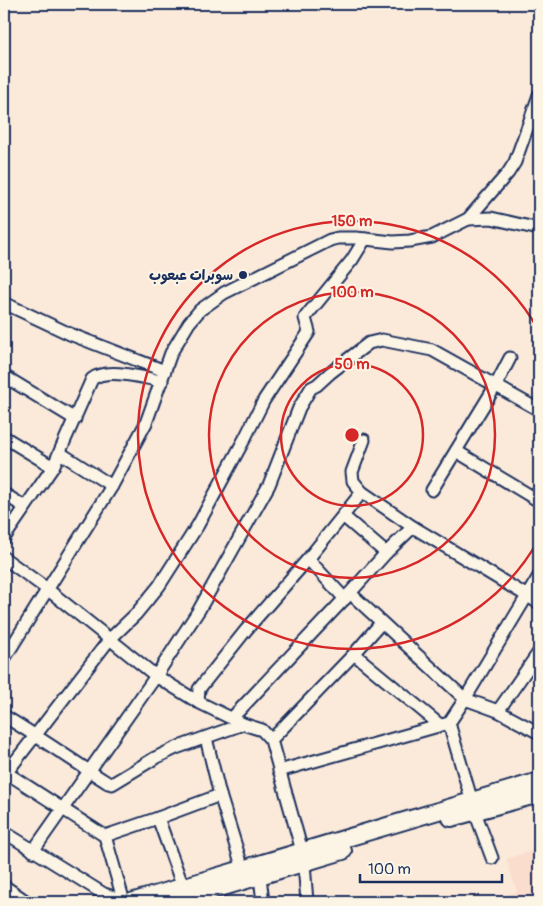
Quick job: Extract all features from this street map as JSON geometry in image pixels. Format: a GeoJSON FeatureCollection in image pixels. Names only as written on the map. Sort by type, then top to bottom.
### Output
{"type":"FeatureCollection","features":[{"type":"Feature","properties":{"kind":"main road"},"geometry":{"type":"LineString","coordinates":[[126,902],[243,869],[303,857],[474,806],[539,781]]}},
{"type":"Feature","properties":{"kind":"main road"},"geometry":{"type":"LineString","coordinates":[[474,806],[539,794]]}},
{"type":"Feature","properties":{"kind":"main road"},"geometry":{"type":"LineString","coordinates":[[173,902],[260,876],[303,857]]}},
{"type":"Feature","properties":{"kind":"street"},"geometry":{"type":"LineString","coordinates":[[4,659],[112,486],[146,423],[172,353],[189,323],[210,301],[330,240],[338,238],[410,241],[432,237],[468,219],[508,174],[515,162],[539,96]]}},
{"type":"Feature","properties":{"kind":"street"},"geometry":{"type":"LineString","coordinates":[[468,219],[491,218],[539,229]]}},
{"type":"Feature","properties":{"kind":"street"},"geometry":{"type":"LineString","coordinates":[[126,902],[105,836],[5,774],[109,640],[136,614],[159,586],[198,526],[264,400],[309,332],[307,315],[352,260],[365,239]]}},
{"type":"Feature","properties":{"kind":"street"},"geometry":{"type":"LineString","coordinates":[[4,303],[164,376]]}},
{"type":"Feature","properties":{"kind":"street"},"geometry":{"type":"LineString","coordinates":[[33,851],[156,676],[199,610],[269,485],[299,408],[311,388],[318,385],[330,373],[369,343],[376,340],[425,348],[539,410]]}},
{"type":"Feature","properties":{"kind":"street"},"geometry":{"type":"LineString","coordinates":[[432,490],[496,385],[510,358]]}},
{"type":"Feature","properties":{"kind":"street"},"geometry":{"type":"LineString","coordinates":[[4,538],[53,467],[92,379],[108,373],[164,376]]}},
{"type":"Feature","properties":{"kind":"street"},"geometry":{"type":"LineString","coordinates":[[4,376],[75,419]]}},
{"type":"Feature","properties":{"kind":"street"},"geometry":{"type":"LineString","coordinates":[[4,437],[53,467]]}},
{"type":"Feature","properties":{"kind":"street"},"geometry":{"type":"LineString","coordinates":[[364,440],[352,475],[353,480],[362,492],[413,527],[539,603]]}},
{"type":"Feature","properties":{"kind":"street"},"geometry":{"type":"LineString","coordinates":[[456,452],[539,501]]}},
{"type":"Feature","properties":{"kind":"street"},"geometry":{"type":"LineString","coordinates":[[60,453],[112,486]]}},
{"type":"Feature","properties":{"kind":"street"},"geometry":{"type":"LineString","coordinates":[[198,702],[199,689],[362,492]]}},
{"type":"Feature","properties":{"kind":"street"},"geometry":{"type":"LineString","coordinates":[[4,494],[25,507]]}},
{"type":"Feature","properties":{"kind":"street"},"geometry":{"type":"LineString","coordinates":[[343,516],[386,553]]}},
{"type":"Feature","properties":{"kind":"street"},"geometry":{"type":"LineString","coordinates":[[4,716],[35,734],[108,783],[115,783],[155,758],[176,748],[206,738],[237,721],[386,553],[413,527]]}},
{"type":"Feature","properties":{"kind":"street"},"geometry":{"type":"LineString","coordinates":[[4,558],[47,589],[156,676],[198,702],[237,721],[262,730],[271,740],[303,857],[307,902]]}},
{"type":"Feature","properties":{"kind":"street"},"geometry":{"type":"LineString","coordinates":[[308,559],[465,699],[498,710],[539,733]]}},
{"type":"Feature","properties":{"kind":"street"},"geometry":{"type":"LineString","coordinates":[[279,772],[445,724],[465,699],[539,576]]}},
{"type":"Feature","properties":{"kind":"street"},"geometry":{"type":"LineString","coordinates":[[271,740],[354,654],[381,623]]}},
{"type":"Feature","properties":{"kind":"street"},"geometry":{"type":"LineString","coordinates":[[498,710],[539,652]]}},
{"type":"Feature","properties":{"kind":"street"},"geometry":{"type":"LineString","coordinates":[[354,654],[445,724],[492,858]]}},
{"type":"Feature","properties":{"kind":"street"},"geometry":{"type":"LineString","coordinates":[[206,738],[220,795],[243,869]]}},
{"type":"Feature","properties":{"kind":"street"},"geometry":{"type":"LineString","coordinates":[[105,836],[220,795]]}},
{"type":"Feature","properties":{"kind":"street"},"geometry":{"type":"LineString","coordinates":[[158,818],[183,887]]}},
{"type":"Feature","properties":{"kind":"street"},"geometry":{"type":"LineString","coordinates":[[4,832],[104,894],[126,902]]}},
{"type":"Feature","properties":{"kind":"street"},"geometry":{"type":"LineString","coordinates":[[260,876],[263,902]]}},
{"type":"Feature","properties":{"kind":"street"},"geometry":{"type":"LineString","coordinates":[[8,894],[28,902]]}},
{"type":"Feature","properties":{"kind":"shaded area"},"geometry":{"type":"Polygon","coordinates":[[[539,848],[539,902],[483,902],[517,892],[506,859],[539,848]]]}},
{"type":"Feature","properties":{"kind":"place","name":"سوبرات عبعوب"},"geometry":{"type":"Point","coordinates":[243,275]}}]}
